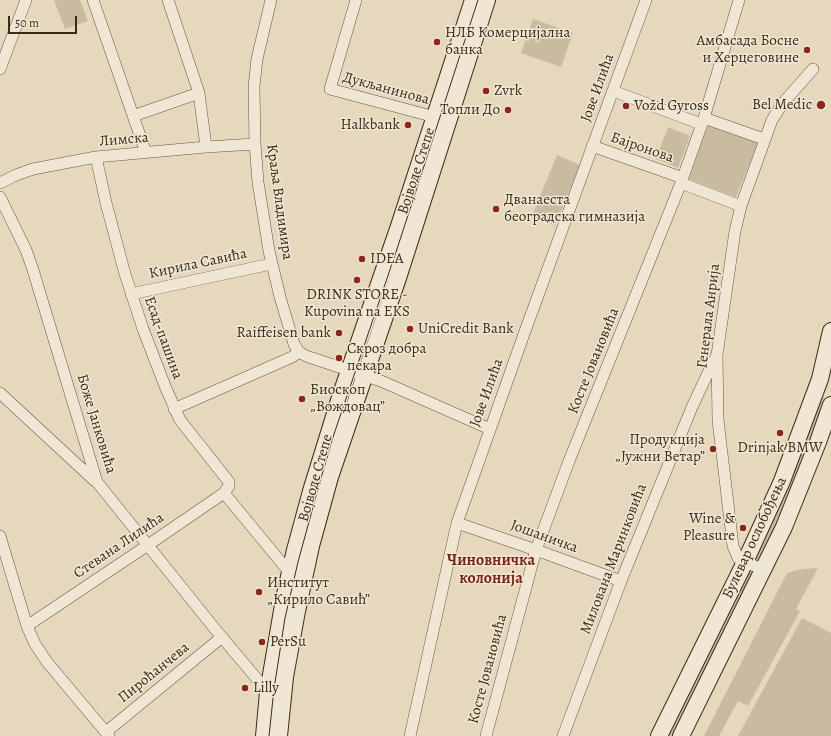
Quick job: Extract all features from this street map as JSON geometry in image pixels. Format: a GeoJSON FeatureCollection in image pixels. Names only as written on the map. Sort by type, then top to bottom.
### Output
{"type":"FeatureCollection","features":[{"type":"Feature","properties":{"kind":"main road","name":"Војводе Степе"},"geometry":{"type":"LineString","coordinates":[[264,736],[297,610],[310,546],[330,477],[357,372],[435,117],[473,0]]}},
{"type":"Feature","properties":{"kind":"main road","name":"Војводе Степе"},"geometry":{"type":"LineString","coordinates":[[279,736],[275,694],[284,599],[311,491],[357,372],[398,278],[487,0]]}},
{"type":"Feature","properties":{"kind":"main road","name":"Булевар ослобођења"},"geometry":{"type":"LineString","coordinates":[[659,736],[745,562],[782,481],[825,380],[831,331]]}},
{"type":"Feature","properties":{"kind":"main road","name":"Булевар ослобођења"},"geometry":{"type":"LineString","coordinates":[[681,736],[764,570],[798,494],[831,405]]}},
{"type":"Feature","properties":{"kind":"main road"},"geometry":{"type":"LineString","coordinates":[[683,688],[701,697]]}},
{"type":"Feature","properties":{"kind":"street"},"geometry":{"type":"LineString","coordinates":[[0,69],[26,0]]}},
{"type":"Feature","properties":{"kind":"street"},"geometry":{"type":"LineString","coordinates":[[94,0],[146,153]]}},
{"type":"Feature","properties":{"kind":"street"},"geometry":{"type":"LineString","coordinates":[[168,0],[200,93],[206,147]]}},
{"type":"Feature","properties":{"kind":"street","name":"Краља Владимира"},"geometry":{"type":"LineString","coordinates":[[271,0],[257,59],[254,86],[255,144],[262,213],[271,264],[287,325],[294,344],[303,354]]}},
{"type":"Feature","properties":{"kind":"street","name":"Дукљанинова"},"geometry":{"type":"LineString","coordinates":[[356,0],[330,89],[435,117]]}},
{"type":"Feature","properties":{"kind":"street","name":"Јове Илића"},"geometry":{"type":"LineString","coordinates":[[410,736],[457,523],[646,0]]}},
{"type":"Feature","properties":{"kind":"street","name":"Косте Јовановића"},"geometry":{"type":"LineString","coordinates":[[486,736],[536,550],[682,181],[739,0]]}},
{"type":"Feature","properties":{"kind":"street","name":"Генерала Анрија"},"geometry":{"type":"LineString","coordinates":[[764,570],[738,558],[735,554],[730,534],[717,400],[717,354],[735,231],[741,206],[764,139],[776,112],[813,69]]}},
{"type":"Feature","properties":{"kind":"street"},"geometry":{"type":"LineString","coordinates":[[612,92],[764,139]]}},
{"type":"Feature","properties":{"kind":"street"},"geometry":{"type":"LineString","coordinates":[[133,116],[200,93]]}},
{"type":"Feature","properties":{"kind":"street","name":"Лимска"},"geometry":{"type":"LineString","coordinates":[[0,183],[33,169],[96,157],[255,144]]}},
{"type":"Feature","properties":{"kind":"street","name":"Бајронова"},"geometry":{"type":"LineString","coordinates":[[592,146],[741,206]]}},
{"type":"Feature","properties":{"kind":"street","name":"Есад-пашина"},"geometry":{"type":"LineString","coordinates":[[96,157],[106,203],[131,294],[174,409],[187,430],[229,482],[229,486],[226,491],[290,573]]}},
{"type":"Feature","properties":{"kind":"street","name":"Боже Јанковића"},"geometry":{"type":"LineString","coordinates":[[0,197],[26,250],[33,270],[97,482],[222,637],[275,694]]}},
{"type":"Feature","properties":{"kind":"street","name":"Кирила Савића"},"geometry":{"type":"LineString","coordinates":[[131,294],[271,264]]}},
{"type":"Feature","properties":{"kind":"street"},"geometry":{"type":"LineString","coordinates":[[174,409],[292,357],[303,354],[381,381],[490,429]]}},
{"type":"Feature","properties":{"kind":"street","name":"Милована Маринковића"},"geometry":{"type":"LineString","coordinates":[[563,736],[621,581],[697,395],[717,354]]}},
{"type":"Feature","properties":{"kind":"street"},"geometry":{"type":"LineString","coordinates":[[0,393],[97,482]]}},
{"type":"Feature","properties":{"kind":"street"},"geometry":{"type":"LineString","coordinates":[[697,395],[709,393],[717,400]]}},
{"type":"Feature","properties":{"kind":"street","name":"Стевана Лилића"},"geometry":{"type":"LineString","coordinates":[[27,626],[226,491]]}},
{"type":"Feature","properties":{"kind":"street","name":"Јошаничка"},"geometry":{"type":"LineString","coordinates":[[457,523],[621,581]]}},
{"type":"Feature","properties":{"kind":"street"},"geometry":{"type":"LineString","coordinates":[[0,536],[27,626],[36,644],[47,662],[108,734]]}},
{"type":"Feature","properties":{"kind":"street","name":"Пироћанчева"},"geometry":{"type":"LineString","coordinates":[[108,734],[222,637]]}},
{"type":"Feature","properties":{"kind":"shaded area"},"geometry":{"type":"Polygon","coordinates":[[[54,0],[80,0],[88,21],[65,29],[54,0]]]}},
{"type":"Feature","properties":{"kind":"shaded area"},"geometry":{"type":"Polygon","coordinates":[[[533,19],[573,33],[561,67],[521,53],[533,19]]]}},
{"type":"Feature","properties":{"kind":"shaded area"},"geometry":{"type":"Polygon","coordinates":[[[708,125],[758,143],[736,197],[689,179],[708,125]]]}},
{"type":"Feature","properties":{"kind":"shaded area"},"geometry":{"type":"Polygon","coordinates":[[[668,127],[690,136],[678,168],[656,159],[668,127]]]}},
{"type":"Feature","properties":{"kind":"shaded area"},"geometry":{"type":"Polygon","coordinates":[[[557,155],[580,165],[555,226],[532,216],[557,155]]]}},
{"type":"Feature","properties":{"kind":"shaded area"},"geometry":{"type":"Polygon","coordinates":[[[821,397],[826,398],[827,400],[822,422],[761,560],[757,561],[754,559],[821,397]]]}},
{"type":"Feature","properties":{"kind":"shaded area"},"geometry":{"type":"Polygon","coordinates":[[[818,568],[796,609],[800,611],[748,706],[738,701],[719,736],[704,736],[787,573],[801,569],[818,568]]]}},
{"type":"Feature","properties":{"kind":"shaded area"},"geometry":{"type":"Polygon","coordinates":[[[747,570],[751,570],[755,573],[675,736],[663,736],[747,570]]]}},
{"type":"Feature","properties":{"kind":"shaded area"},"geometry":{"type":"Polygon","coordinates":[[[802,618],[831,633],[831,736],[738,736],[802,618]]]}},
{"type":"Feature","properties":{"kind":"tram line"},"geometry":{"type":"LineString","coordinates":[[269,736],[274,689],[285,618],[298,562],[319,485],[333,437],[397,249],[478,0]]}},
{"type":"Feature","properties":{"kind":"place","name":"НЛБ Комерцијална банка"},"geometry":{"type":"Point","coordinates":[437,42]}},
{"type":"Feature","properties":{"kind":"place","name":"Амбасада Босне и Херцеговине"},"geometry":{"type":"Point","coordinates":[807,50]}},
{"type":"Feature","properties":{"kind":"place","name":"Zvrk"},"geometry":{"type":"Point","coordinates":[486,91]}},
{"type":"Feature","properties":{"kind":"place","name":"Bel Medic"},"geometry":{"type":"Point","coordinates":[821,105]}},
{"type":"Feature","properties":{"kind":"place","name":"Vožd Gyross"},"geometry":{"type":"Point","coordinates":[626,106]}},
{"type":"Feature","properties":{"kind":"place","name":"Топли До"},"geometry":{"type":"Point","coordinates":[508,110]}},
{"type":"Feature","properties":{"kind":"place","name":"Halkbank"},"geometry":{"type":"Point","coordinates":[408,125]}},
{"type":"Feature","properties":{"kind":"place","name":"Дванаеста београдска гимназија"},"geometry":{"type":"Point","coordinates":[496,209]}},
{"type":"Feature","properties":{"kind":"place","name":"IDEA"},"geometry":{"type":"Point","coordinates":[362,259]}},
{"type":"Feature","properties":{"kind":"place","name":"DRINK STORE - Kupovina na EKS"},"geometry":{"type":"Point","coordinates":[357,280]}},
{"type":"Feature","properties":{"kind":"place","name":"UniCredit Bank"},"geometry":{"type":"Point","coordinates":[410,329]}},
{"type":"Feature","properties":{"kind":"place","name":"Raiffeisen bank"},"geometry":{"type":"Point","coordinates":[339,333]}},
{"type":"Feature","properties":{"kind":"place","name":"Скроз добра пекара"},"geometry":{"type":"Point","coordinates":[339,358]}},
{"type":"Feature","properties":{"kind":"place","name":"Биоскоп „Вождовац”"},"geometry":{"type":"Point","coordinates":[302,399]}},
{"type":"Feature","properties":{"kind":"place","name":"Drinjak BMW"},"geometry":{"type":"Point","coordinates":[780,433]}},
{"type":"Feature","properties":{"kind":"place","name":"Продукција „Јужни Ветар”"},"geometry":{"type":"Point","coordinates":[713,449]}},
{"type":"Feature","properties":{"kind":"place","name":"Wine & Pleasure"},"geometry":{"type":"Point","coordinates":[743,528]}},
{"type":"Feature","properties":{"kind":"place","name":"Институт „Кирило Савић”"},"geometry":{"type":"Point","coordinates":[259,592]}},
{"type":"Feature","properties":{"kind":"place","name":"PerSu"},"geometry":{"type":"Point","coordinates":[262,642]}},
{"type":"Feature","properties":{"kind":"place","name":"Lilly"},"geometry":{"type":"Point","coordinates":[245,688]}},
{"type":"Feature","properties":{"kind":"district","name":"Чиновничка колонија"},"geometry":{"type":"Point","coordinates":[491,570]}}]}
